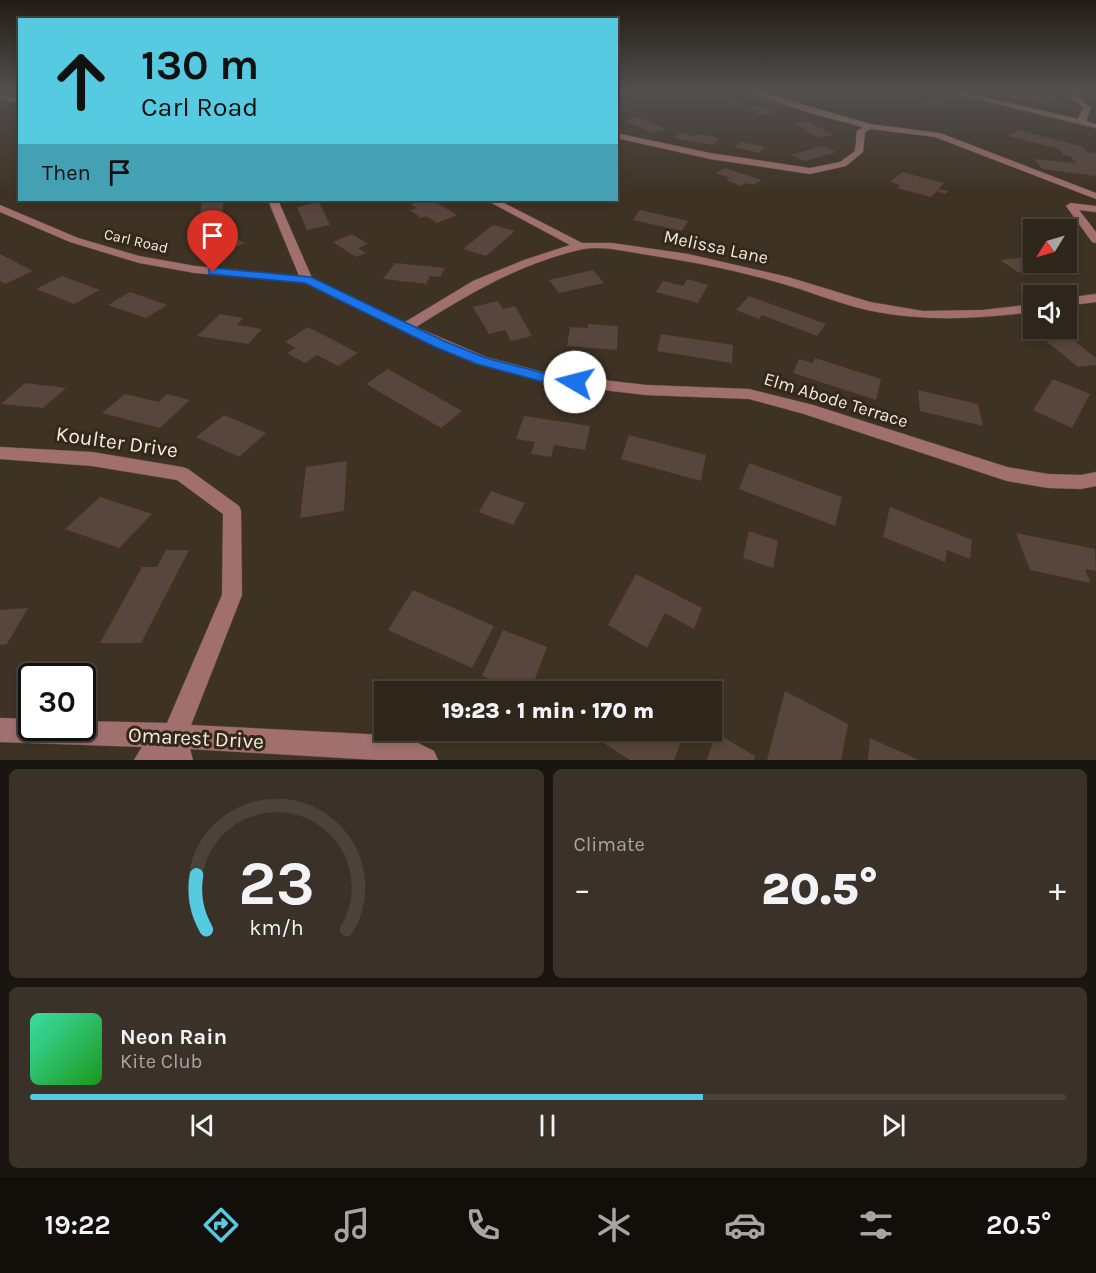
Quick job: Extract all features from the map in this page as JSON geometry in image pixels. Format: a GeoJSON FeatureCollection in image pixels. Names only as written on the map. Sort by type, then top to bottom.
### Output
{"type":"FeatureCollection","features":[{"type":"Feature","properties":{"kind":"street"},"geometry":{"type":"LineString","coordinates":[[864,124],[937,135],[1096,196]]}},
{"type":"Feature","properties":{"kind":"street"},"geometry":{"type":"LineString","coordinates":[[618,135],[710,156],[810,171],[843,164],[859,152],[861,131],[870,126]]}},
{"type":"Feature","properties":{"kind":"street"},"geometry":{"type":"LineString","coordinates":[[273,201],[307,280]]}},
{"type":"Feature","properties":{"kind":"street"},"geometry":{"type":"LineString","coordinates":[[493,201],[580,246]]}},
{"type":"Feature","properties":{"kind":"street"},"geometry":{"type":"LineString","coordinates":[[1096,209],[1071,206],[1096,240]]}},
{"type":"Feature","properties":{"kind":"street","name":"Carl Road"},"geometry":{"type":"LineString","coordinates":[[0,208],[84,244],[123,256],[230,274],[307,280]]}},
{"type":"Feature","properties":{"kind":"street","name":"Melissa Lane"},"geometry":{"type":"LineString","coordinates":[[406,327],[477,285],[528,263],[580,246],[612,246],[688,257],[784,280],[868,306],[923,315],[983,314],[1023,309]]}},
{"type":"Feature","properties":{"kind":"street","name":"Elm Abode Terrace"},"geometry":{"type":"LineString","coordinates":[[307,280],[440,344],[481,361],[551,379],[646,390],[749,394],[807,409],[1007,474],[1048,481],[1081,482],[1096,479]]}},
{"type":"Feature","properties":{"kind":"street"},"geometry":{"type":"LineString","coordinates":[[1077,301],[1096,298]]}},
{"type":"Feature","properties":{"kind":"street","name":"Koulter Drive"},"geometry":{"type":"LineString","coordinates":[[0,453],[92,459],[182,474],[232,511],[232,595],[177,748]]}},
{"type":"Feature","properties":{"kind":"street","name":"Omarest Drive"},"geometry":{"type":"LineString","coordinates":[[0,730],[177,748],[404,749],[425,760]]}},
{"type":"Feature","properties":{"kind":"street"},"geometry":{"type":"LineString","coordinates":[[147,760],[177,748]]}},
{"type":"Feature","properties":{"kind":"building"},"geometry":{"type":"Polygon","coordinates":[[[632,124],[655,124],[666,129],[653,133],[632,124]]]}},
{"type":"Feature","properties":{"kind":"building"},"geometry":{"type":"Polygon","coordinates":[[[797,124],[814,124],[833,135],[818,137],[797,124]]]}},
{"type":"Feature","properties":{"kind":"building"},"geometry":{"type":"Polygon","coordinates":[[[1018,130],[1081,146],[1088,152],[1096,153],[1096,176],[1042,169],[1034,159],[1076,163],[1070,156],[1063,155],[1059,149],[1008,136],[1018,130]]]}},
{"type":"Feature","properties":{"kind":"building"},"geometry":{"type":"Polygon","coordinates":[[[680,133],[719,138],[713,145],[675,138],[680,133]]]}},
{"type":"Feature","properties":{"kind":"building"},"geometry":{"type":"Polygon","coordinates":[[[741,142],[765,147],[759,153],[734,147],[741,142]]]}},
{"type":"Feature","properties":{"kind":"building"},"geometry":{"type":"Polygon","coordinates":[[[822,146],[837,152],[805,161],[791,155],[822,146]]]}},
{"type":"Feature","properties":{"kind":"building"},"geometry":{"type":"Polygon","coordinates":[[[725,168],[762,180],[753,185],[746,183],[741,186],[726,180],[730,178],[715,173],[725,168]]]}},
{"type":"Feature","properties":{"kind":"building"},"geometry":{"type":"Polygon","coordinates":[[[902,172],[944,183],[938,189],[948,191],[946,194],[937,191],[931,197],[897,188],[900,185],[890,182],[902,172]]]}},
{"type":"Feature","properties":{"kind":"building"},"geometry":{"type":"Polygon","coordinates":[[[202,201],[223,201],[223,212],[200,216],[202,201]]]}},
{"type":"Feature","properties":{"kind":"building"},"geometry":{"type":"Polygon","coordinates":[[[434,201],[457,215],[437,223],[426,216],[421,218],[410,210],[417,208],[410,204],[434,201]]]}},
{"type":"Feature","properties":{"kind":"building"},"geometry":{"type":"Polygon","coordinates":[[[319,202],[330,225],[307,230],[297,207],[319,202]]]}},
{"type":"Feature","properties":{"kind":"building"},"geometry":{"type":"Polygon","coordinates":[[[640,210],[688,221],[682,231],[633,220],[640,210]]]}},
{"type":"Feature","properties":{"kind":"building"},"geometry":{"type":"Polygon","coordinates":[[[493,225],[515,231],[486,256],[463,249],[493,225]]]}},
{"type":"Feature","properties":{"kind":"building"},"geometry":{"type":"Polygon","coordinates":[[[352,234],[368,244],[358,248],[366,253],[356,257],[333,242],[352,234]]]}},
{"type":"Feature","properties":{"kind":"building"},"geometry":{"type":"Polygon","coordinates":[[[231,235],[245,243],[210,258],[196,250],[231,235]]]}},
{"type":"Feature","properties":{"kind":"building"},"geometry":{"type":"Polygon","coordinates":[[[0,254],[33,271],[5,284],[0,281],[0,254]]]}},
{"type":"Feature","properties":{"kind":"building"},"geometry":{"type":"Polygon","coordinates":[[[1023,257],[1023,271],[1018,272],[1000,260],[1023,257]]]}},
{"type":"Feature","properties":{"kind":"building"},"geometry":{"type":"Polygon","coordinates":[[[395,263],[445,268],[440,277],[430,276],[426,284],[383,279],[395,263]]]}},
{"type":"Feature","properties":{"kind":"building"},"geometry":{"type":"Polygon","coordinates":[[[593,270],[604,283],[559,293],[549,280],[593,270]]]}},
{"type":"Feature","properties":{"kind":"building"},"geometry":{"type":"Polygon","coordinates":[[[62,276],[100,290],[74,304],[36,289],[62,276]]]}},
{"type":"Feature","properties":{"kind":"building"},"geometry":{"type":"Polygon","coordinates":[[[687,279],[708,285],[698,303],[656,292],[663,281],[683,286],[687,279]]]}},
{"type":"Feature","properties":{"kind":"building"},"geometry":{"type":"Polygon","coordinates":[[[130,292],[167,305],[146,318],[108,305],[130,292]]]}},
{"type":"Feature","properties":{"kind":"building"},"geometry":{"type":"Polygon","coordinates":[[[749,296],[826,324],[817,336],[762,315],[759,319],[736,310],[749,296]]]}},
{"type":"Feature","properties":{"kind":"building"},"geometry":{"type":"Polygon","coordinates":[[[498,301],[503,309],[515,306],[532,336],[511,341],[505,330],[489,334],[473,307],[498,301]]]}},
{"type":"Feature","properties":{"kind":"building"},"geometry":{"type":"Polygon","coordinates":[[[220,314],[243,318],[237,325],[262,329],[248,344],[197,336],[220,314]]]}},
{"type":"Feature","properties":{"kind":"building"},"geometry":{"type":"Polygon","coordinates":[[[588,324],[618,326],[617,350],[567,346],[570,327],[588,328],[588,324]]]}},
{"type":"Feature","properties":{"kind":"building"},"geometry":{"type":"Polygon","coordinates":[[[308,327],[358,353],[338,366],[317,355],[305,363],[287,353],[296,348],[285,342],[308,327]]]}},
{"type":"Feature","properties":{"kind":"building"},"geometry":{"type":"Polygon","coordinates":[[[661,334],[733,345],[732,363],[657,351],[661,334]]]}},
{"type":"Feature","properties":{"kind":"building"},"geometry":{"type":"Polygon","coordinates":[[[1043,339],[1072,339],[1096,358],[1096,365],[1078,367],[1043,339]]]}},
{"type":"Feature","properties":{"kind":"building"},"geometry":{"type":"Polygon","coordinates":[[[815,358],[881,379],[876,400],[793,373],[799,359],[813,363],[815,358]]]}},
{"type":"Feature","properties":{"kind":"building"},"geometry":{"type":"Polygon","coordinates":[[[388,369],[462,411],[441,428],[366,384],[388,369]]]}},
{"type":"Feature","properties":{"kind":"building"},"geometry":{"type":"Polygon","coordinates":[[[1053,379],[1090,394],[1072,428],[1033,410],[1053,379]]]}},
{"type":"Feature","properties":{"kind":"building"},"geometry":{"type":"Polygon","coordinates":[[[25,383],[66,388],[43,408],[1,404],[25,383]]]}},
{"type":"Feature","properties":{"kind":"building"},"geometry":{"type":"Polygon","coordinates":[[[918,390],[978,404],[983,426],[920,411],[918,390]]]}},
{"type":"Feature","properties":{"kind":"building"},"geometry":{"type":"Polygon","coordinates":[[[125,394],[159,402],[167,394],[190,400],[160,428],[102,413],[125,394]]]}},
{"type":"Feature","properties":{"kind":"building"},"geometry":{"type":"Polygon","coordinates":[[[224,415],[266,433],[239,457],[196,437],[224,415]]]}},
{"type":"Feature","properties":{"kind":"building"},"geometry":{"type":"Polygon","coordinates":[[[524,416],[590,426],[585,450],[554,445],[551,457],[531,454],[535,442],[516,439],[524,416]]]}},
{"type":"Feature","properties":{"kind":"building"},"geometry":{"type":"Polygon","coordinates":[[[629,435],[706,455],[701,481],[621,459],[629,435]]]}},
{"type":"Feature","properties":{"kind":"building"},"geometry":{"type":"Polygon","coordinates":[[[347,461],[344,511],[300,518],[306,467],[347,461]]]}},
{"type":"Feature","properties":{"kind":"building"},"geometry":{"type":"Polygon","coordinates":[[[749,463],[842,497],[835,526],[739,489],[749,463]]]}},
{"type":"Feature","properties":{"kind":"building"},"geometry":{"type":"Polygon","coordinates":[[[491,491],[525,503],[513,525],[479,512],[491,491]]]}},
{"type":"Feature","properties":{"kind":"building"},"geometry":{"type":"Polygon","coordinates":[[[100,497],[152,514],[119,548],[65,529],[100,497]]]}},
{"type":"Feature","properties":{"kind":"building"},"geometry":{"type":"Polygon","coordinates":[[[890,507],[972,540],[970,559],[947,550],[945,562],[883,537],[890,507]]]}},
{"type":"Feature","properties":{"kind":"building"},"geometry":{"type":"Polygon","coordinates":[[[749,531],[778,541],[773,568],[743,558],[749,531]]]}},
{"type":"Feature","properties":{"kind":"building"},"geometry":{"type":"Polygon","coordinates":[[[1016,533],[1095,549],[1096,571],[1085,569],[1091,583],[1030,570],[1016,533]]]}},
{"type":"Feature","properties":{"kind":"building"},"geometry":{"type":"Polygon","coordinates":[[[166,550],[189,550],[141,643],[100,643],[142,567],[157,567],[166,550]]]}},
{"type":"Feature","properties":{"kind":"building"},"geometry":{"type":"Polygon","coordinates":[[[636,574],[702,608],[694,629],[665,613],[647,648],[608,625],[636,574]]]}},
{"type":"Feature","properties":{"kind":"building"},"geometry":{"type":"Polygon","coordinates":[[[413,590],[494,626],[472,668],[388,630],[413,590]]]}},
{"type":"Feature","properties":{"kind":"building"},"geometry":{"type":"Polygon","coordinates":[[[28,608],[7,644],[0,645],[0,610],[28,608]]]}},
{"type":"Feature","properties":{"kind":"building"},"geometry":{"type":"Polygon","coordinates":[[[503,630],[547,647],[534,681],[494,681],[482,676],[503,630]]]}},
{"type":"Feature","properties":{"kind":"building"},"geometry":{"type":"Polygon","coordinates":[[[785,691],[848,724],[841,760],[767,760],[785,691]]]}},
{"type":"Feature","properties":{"kind":"building"},"geometry":{"type":"Polygon","coordinates":[[[722,737],[755,756],[754,760],[707,760],[713,741],[722,741],[722,737]]]}},
{"type":"Feature","properties":{"kind":"building"},"geometry":{"type":"Polygon","coordinates":[[[870,738],[919,760],[868,760],[870,738]]]}},
{"type":"Feature","properties":{"kind":"building"},"geometry":{"type":"Polygon","coordinates":[[[600,741],[681,741],[674,760],[630,760],[600,741]]]}},
{"type":"Feature","properties":{"kind":"route"},"geometry":{"type":"LineString","coordinates":[[213,272],[307,280],[440,344],[481,361],[551,379],[575,382]]}}]}
